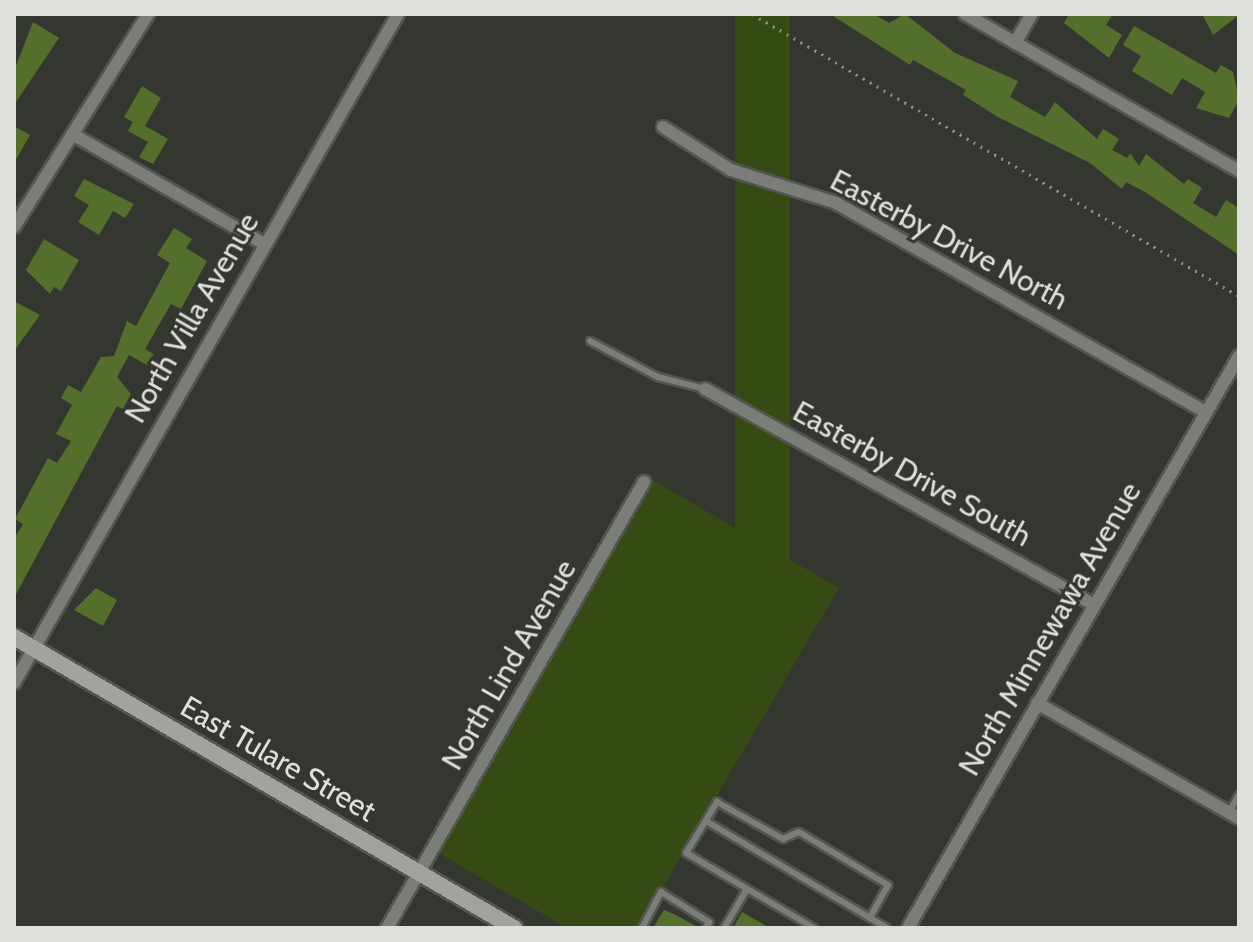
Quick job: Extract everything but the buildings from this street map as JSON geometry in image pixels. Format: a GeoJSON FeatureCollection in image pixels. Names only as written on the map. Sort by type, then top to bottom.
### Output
{"type":"FeatureCollection","features":[{"type":"Feature","properties":{"kind":"main road","name":"East Tulare Street"},"geometry":{"type":"LineString","coordinates":[[14,637],[514,928]]}},
{"type":"Feature","properties":{"kind":"street"},"geometry":{"type":"LineString","coordinates":[[14,227],[148,14]]}},
{"type":"Feature","properties":{"kind":"street","name":"North Villa Avenue"},"geometry":{"type":"LineString","coordinates":[[14,683],[398,14]]}},
{"type":"Feature","properties":{"kind":"street"},"geometry":{"type":"LineString","coordinates":[[965,14],[1239,171]]}},
{"type":"Feature","properties":{"kind":"street"},"geometry":{"type":"LineString","coordinates":[[1015,43],[1032,14]]}},
{"type":"Feature","properties":{"kind":"street","name":"Easterby Drive North"},"geometry":{"type":"LineString","coordinates":[[663,127],[731,170],[836,203],[1206,412]]}},
{"type":"Feature","properties":{"kind":"street"},"geometry":{"type":"LineString","coordinates":[[74,135],[264,244]]}},
{"type":"Feature","properties":{"kind":"street","name":"North Minnewawa Avenue"},"geometry":{"type":"LineString","coordinates":[[908,928],[1239,356]]}},
{"type":"Feature","properties":{"kind":"street","name":"Easterby Drive South"},"geometry":{"type":"LineString","coordinates":[[705,389],[1094,605]]}},
{"type":"Feature","properties":{"kind":"street","name":"North Lind Avenue"},"geometry":{"type":"LineString","coordinates":[[387,928],[644,482]]}},
{"type":"Feature","properties":{"kind":"street"},"geometry":{"type":"LineString","coordinates":[[1037,703],[1234,815]]}},
{"type":"Feature","properties":{"kind":"lane"},"geometry":{"type":"LineString","coordinates":[[590,341],[658,377],[705,389]]}},
{"type":"Feature","properties":{"kind":"lane"},"geometry":{"type":"LineString","coordinates":[[1234,815],[1239,795]]}},
{"type":"Feature","properties":{"kind":"lane"},"geometry":{"type":"LineString","coordinates":[[814,928],[686,853],[717,802],[783,839],[799,832],[888,885],[870,918]]}},
{"type":"Feature","properties":{"kind":"lane"},"geometry":{"type":"LineString","coordinates":[[706,821],[887,928]]}},
{"type":"Feature","properties":{"kind":"lane"},"geometry":{"type":"LineString","coordinates":[[724,928],[747,889]]}},
{"type":"Feature","properties":{"kind":"lane"},"geometry":{"type":"LineString","coordinates":[[642,928],[661,892],[709,922],[706,928]]}},
{"type":"Feature","properties":{"kind":"path"},"geometry":{"type":"LineString","coordinates":[[752,14],[1239,296]]}},
{"type":"Feature","properties":{"kind":"green space"},"geometry":{"type":"Polygon","coordinates":[[[735,14],[790,14],[790,597],[735,597],[735,14]]]}},
{"type":"Feature","properties":{"kind":"green space"},"geometry":{"type":"Polygon","coordinates":[[[651,479],[839,588],[639,928],[567,928],[433,850],[651,479]]]}}]}
